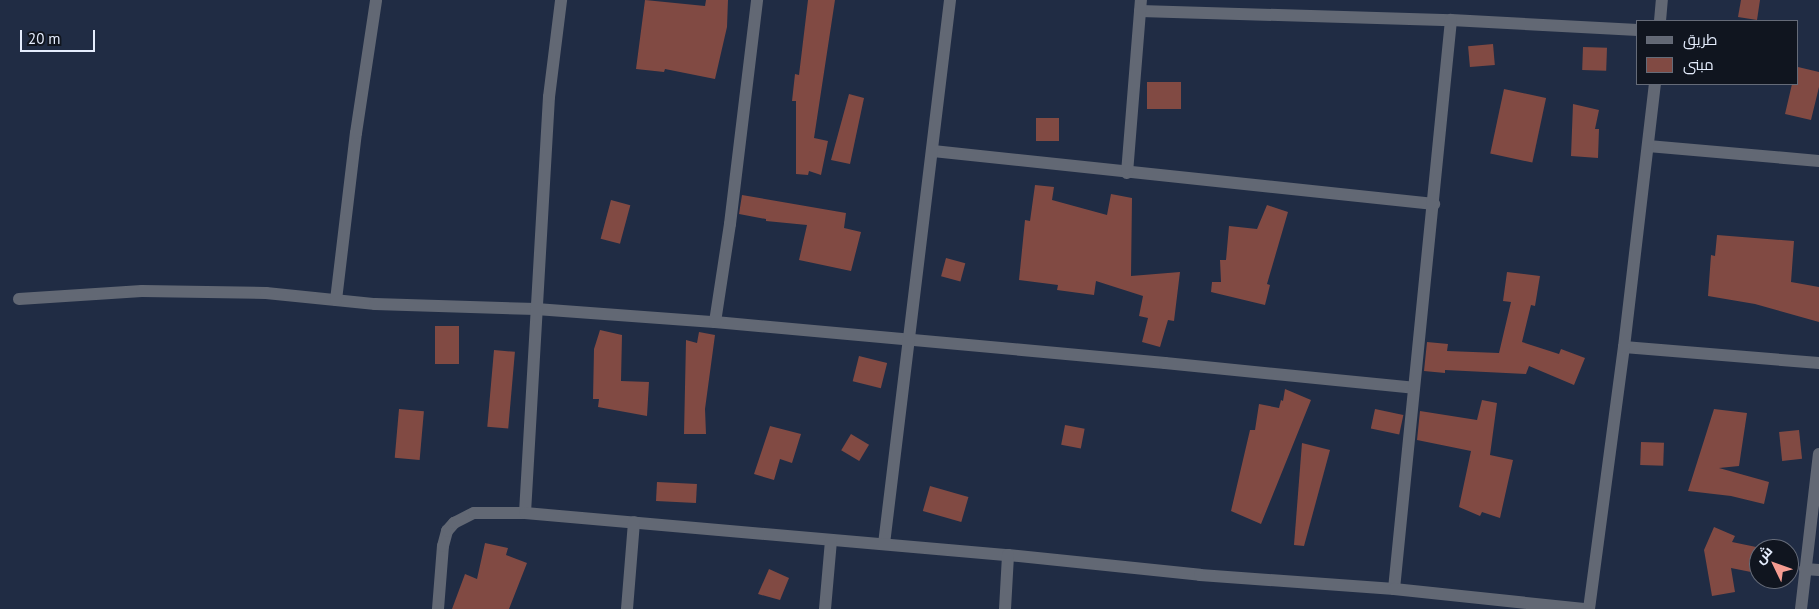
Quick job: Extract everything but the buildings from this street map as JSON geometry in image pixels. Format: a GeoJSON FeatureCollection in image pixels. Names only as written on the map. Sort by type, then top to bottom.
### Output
{"type":"FeatureCollection","features":[{"type":"Feature","properties":{"kind":"street"},"geometry":{"type":"LineString","coordinates":[[336,300],[356,133],[376,0]]}},
{"type":"Feature","properties":{"kind":"street"},"geometry":{"type":"LineString","coordinates":[[525,513],[549,97],[561,0]]}},
{"type":"Feature","properties":{"kind":"street"},"geometry":{"type":"LineString","coordinates":[[715,322],[730,224],[757,0]]}},
{"type":"Feature","properties":{"kind":"street"},"geometry":{"type":"LineString","coordinates":[[884,544],[950,0]]}},
{"type":"Feature","properties":{"kind":"street"},"geometry":{"type":"LineString","coordinates":[[1660,20],[1662,0]]}},
{"type":"Feature","properties":{"kind":"street"},"geometry":{"type":"LineString","coordinates":[[1127,173],[1140,5],[1636,30]]}},
{"type":"Feature","properties":{"kind":"street"},"geometry":{"type":"LineString","coordinates":[[1394,589],[1451,20]]}},
{"type":"Feature","properties":{"kind":"street"},"geometry":{"type":"LineString","coordinates":[[1589,609],[1624,347],[1655,85]]}},
{"type":"Feature","properties":{"kind":"street"},"geometry":{"type":"LineString","coordinates":[[1648,146],[1819,161]]}},
{"type":"Feature","properties":{"kind":"street"},"geometry":{"type":"LineString","coordinates":[[932,151],[1434,204]]}},
{"type":"Feature","properties":{"kind":"street"},"geometry":{"type":"LineString","coordinates":[[19,299],[142,291],[266,293],[375,304],[536,309],[715,322],[1414,388]]}},
{"type":"Feature","properties":{"kind":"street"},"geometry":{"type":"LineString","coordinates":[[1624,347],[1819,363]]}},
{"type":"Feature","properties":{"kind":"street"},"geometry":{"type":"LineString","coordinates":[[1801,609],[1819,454]]}},
{"type":"Feature","properties":{"kind":"street"},"geometry":{"type":"LineString","coordinates":[[438,609],[443,546],[447,532],[454,523],[474,513],[525,513],[634,522],[1008,555],[1200,575],[1394,589],[1584,609]]}},
{"type":"Feature","properties":{"kind":"street"},"geometry":{"type":"LineString","coordinates":[[627,609],[634,522]]}},
{"type":"Feature","properties":{"kind":"street"},"geometry":{"type":"LineString","coordinates":[[825,609],[831,540]]}},
{"type":"Feature","properties":{"kind":"street"},"geometry":{"type":"LineString","coordinates":[[1005,609],[1008,555]]}},
{"type":"Feature","properties":{"kind":"street"},"geometry":{"type":"LineString","coordinates":[[1805,569],[1819,570]]}}]}
